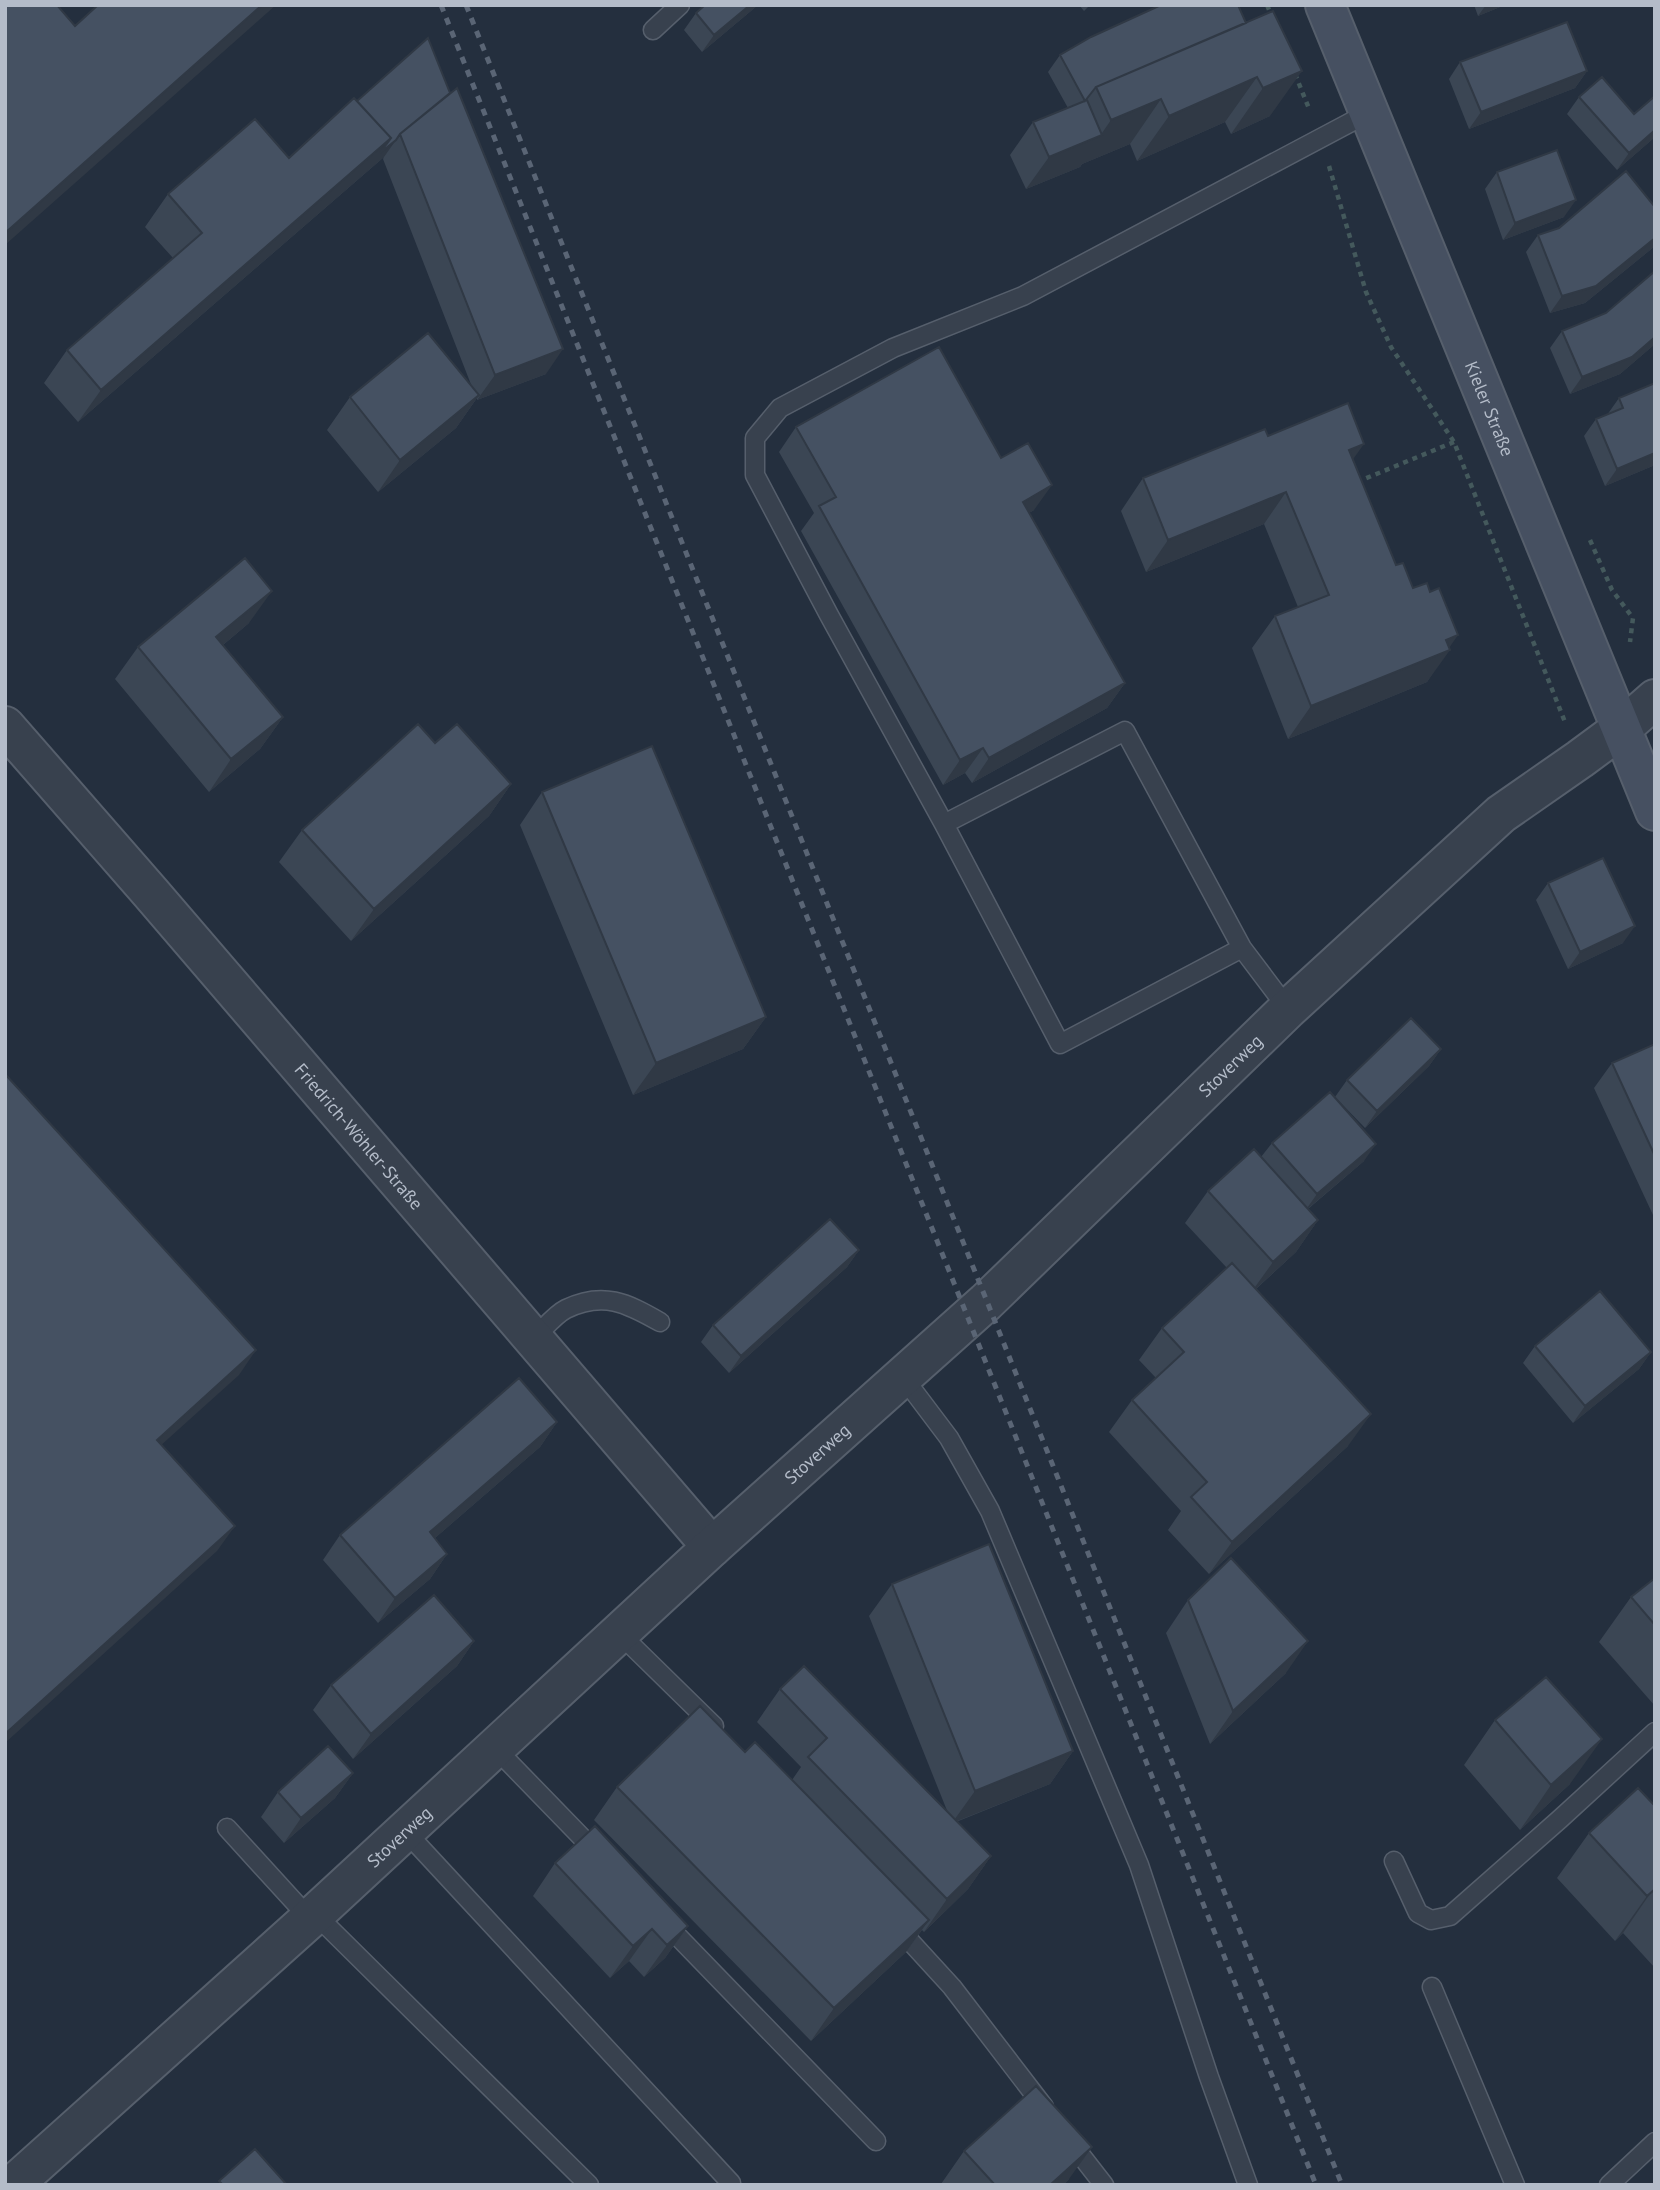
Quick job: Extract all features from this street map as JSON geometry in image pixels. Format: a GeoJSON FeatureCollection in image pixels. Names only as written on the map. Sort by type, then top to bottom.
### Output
{"type":"FeatureCollection","features":[{"type":"Feature","properties":{"kind":"main road","name":"Kieler Straße"},"geometry":{"type":"LineString","coordinates":[[1325,5],[1655,811]]}},
{"type":"Feature","properties":{"kind":"street","name":"Stoverweg"},"geometry":{"type":"LineString","coordinates":[[13,2185],[312,1916],[712,1547],[986,1302],[1288,1009],[1501,814],[1622,728],[1655,699]]}},
{"type":"Feature","properties":{"kind":"street","name":"Friedrich-Wöhler-Straße"},"geometry":{"type":"LineString","coordinates":[[5,726],[712,1547]]}},
{"type":"Feature","properties":{"kind":"lane"},"geometry":{"type":"LineString","coordinates":[[653,30],[680,5]]}},
{"type":"Feature","properties":{"kind":"lane"},"geometry":{"type":"LineString","coordinates":[[1242,948],[1060,1044],[755,475],[755,438],[780,408],[893,348],[1023,296],[1370,112]]}},
{"type":"Feature","properties":{"kind":"lane"},"geometry":{"type":"LineString","coordinates":[[944,824],[1125,731],[1242,948],[1288,1009]]}},
{"type":"Feature","properties":{"kind":"lane"},"geometry":{"type":"LineString","coordinates":[[533,1339],[565,1310],[601,1298],[634,1307],[660,1322]]}},
{"type":"Feature","properties":{"kind":"lane"},"geometry":{"type":"LineString","coordinates":[[903,1377],[949,1438],[990,1511],[1139,1865],[1248,2185]]}},
{"type":"Feature","properties":{"kind":"lane"},"geometry":{"type":"LineString","coordinates":[[619,1633],[730,1743]]}},
{"type":"Feature","properties":{"kind":"lane"},"geometry":{"type":"LineString","coordinates":[[1394,1861],[1418,1913],[1431,1920],[1450,1916],[1655,1732]]}},
{"type":"Feature","properties":{"kind":"lane"},"geometry":{"type":"LineString","coordinates":[[495,1748],[609,1866]]}},
{"type":"Feature","properties":{"kind":"lane"},"geometry":{"type":"LineString","coordinates":[[228,1828],[312,1916],[589,2185]]}},
{"type":"Feature","properties":{"kind":"lane"},"geometry":{"type":"LineString","coordinates":[[405,1831],[731,2183]]}},
{"type":"Feature","properties":{"kind":"lane"},"geometry":{"type":"LineString","coordinates":[[647,1905],[876,2141]]}},
{"type":"Feature","properties":{"kind":"lane"},"geometry":{"type":"LineString","coordinates":[[888,1916],[952,1987],[1104,2185]]}},
{"type":"Feature","properties":{"kind":"lane"},"geometry":{"type":"LineString","coordinates":[[1432,1987],[1515,2185]]}},
{"type":"Feature","properties":{"kind":"lane"},"geometry":{"type":"LineString","coordinates":[[1609,2185],[1655,2143]]}},
{"type":"Feature","properties":{"kind":"path"},"geometry":{"type":"LineString","coordinates":[[1267,5],[1272,18]]}},
{"type":"Feature","properties":{"kind":"path"},"geometry":{"type":"LineString","coordinates":[[1292,66],[1322,139],[1366,292],[1391,347],[1454,442],[1580,759]]}},
{"type":"Feature","properties":{"kind":"path"},"geometry":{"type":"LineString","coordinates":[[1355,483],[1454,442]]}},
{"type":"Feature","properties":{"kind":"building"},"geometry":{"type":"Polygon","coordinates":[[[5,5],[57,5],[75,26],[98,5],[262,5],[5,233],[5,5]]]}},
{"type":"Feature","properties":{"kind":"building"},"geometry":{"type":"Polygon","coordinates":[[[705,5],[750,5],[714,35],[696,13],[705,5]]]}},
{"type":"Feature","properties":{"kind":"building"},"geometry":{"type":"Polygon","coordinates":[[[1161,5],[1238,5],[1246,23],[1096,87],[1085,101],[1060,55],[1091,37],[1161,5]]]}},
{"type":"Feature","properties":{"kind":"building"},"geometry":{"type":"Polygon","coordinates":[[[1273,11],[1302,71],[1263,88],[1257,77],[1169,116],[1161,99],[1111,120],[1096,87],[1273,11]]]}},
{"type":"Feature","properties":{"kind":"building"},"geometry":{"type":"Polygon","coordinates":[[[1567,22],[1587,71],[1481,112],[1460,62],[1567,22]]]}},
{"type":"Feature","properties":{"kind":"building"},"geometry":{"type":"Polygon","coordinates":[[[428,38],[450,93],[380,153],[391,138],[357,101],[428,38]]]}},
{"type":"Feature","properties":{"kind":"building"},"geometry":{"type":"Polygon","coordinates":[[[1602,77],[1634,114],[1655,96],[1655,130],[1629,153],[1579,97],[1602,77]]]}},
{"type":"Feature","properties":{"kind":"building"},"geometry":{"type":"Polygon","coordinates":[[[457,88],[563,349],[495,375],[400,134],[457,88]]]}},
{"type":"Feature","properties":{"kind":"building"},"geometry":{"type":"Polygon","coordinates":[[[354,98],[391,138],[101,390],[67,350],[202,233],[168,194],[255,119],[289,158],[354,98]]]}},
{"type":"Feature","properties":{"kind":"building"},"geometry":{"type":"Polygon","coordinates":[[[1087,100],[1102,135],[1049,157],[1033,122],[1087,100]]]}},
{"type":"Feature","properties":{"kind":"building"},"geometry":{"type":"Polygon","coordinates":[[[1557,150],[1576,200],[1515,223],[1497,172],[1557,150]]]}},
{"type":"Feature","properties":{"kind":"building"},"geometry":{"type":"Polygon","coordinates":[[[1626,171],[1655,207],[1655,238],[1596,286],[1562,296],[1538,235],[1559,228],[1626,171]]]}},
{"type":"Feature","properties":{"kind":"building"},"geometry":{"type":"Polygon","coordinates":[[[1655,271],[1655,337],[1632,357],[1582,377],[1562,331],[1606,313],[1655,271]]]}},
{"type":"Feature","properties":{"kind":"building"},"geometry":{"type":"Polygon","coordinates":[[[428,333],[479,395],[400,460],[350,397],[428,333]]]}},
{"type":"Feature","properties":{"kind":"building"},"geometry":{"type":"Polygon","coordinates":[[[939,347],[1001,458],[1028,443],[1052,485],[1023,502],[1125,683],[989,758],[983,748],[960,760],[819,506],[836,497],[796,427],[939,347]]]}},
{"type":"Feature","properties":{"kind":"building"},"geometry":{"type":"Polygon","coordinates":[[[1655,383],[1655,453],[1617,469],[1596,419],[1623,408],[1619,398],[1655,383]]]}},
{"type":"Feature","properties":{"kind":"building"},"geometry":{"type":"Polygon","coordinates":[[[1348,403],[1364,444],[1349,450],[1396,565],[1403,563],[1413,588],[1427,583],[1430,592],[1439,588],[1458,635],[1446,640],[1450,650],[1311,706],[1275,616],[1329,595],[1286,492],[1168,540],[1143,478],[1265,429],[1268,436],[1348,403]]]}},
{"type":"Feature","properties":{"kind":"building"},"geometry":{"type":"Polygon","coordinates":[[[245,558],[272,591],[216,637],[283,717],[231,759],[138,647],[245,558]]]}},
{"type":"Feature","properties":{"kind":"building"},"geometry":{"type":"Polygon","coordinates":[[[418,724],[435,743],[457,724],[511,784],[374,909],[302,830],[418,724]]]}},
{"type":"Feature","properties":{"kind":"building"},"geometry":{"type":"Polygon","coordinates":[[[652,746],[766,1017],[656,1063],[542,792],[652,746]]]}},
{"type":"Feature","properties":{"kind":"building"},"geometry":{"type":"Polygon","coordinates":[[[1603,858],[1635,926],[1580,952],[1548,883],[1603,858]]]}},
{"type":"Feature","properties":{"kind":"building"},"geometry":{"type":"Polygon","coordinates":[[[1411,1018],[1441,1049],[1377,1111],[1347,1080],[1411,1018]]]}},
{"type":"Feature","properties":{"kind":"building"},"geometry":{"type":"Polygon","coordinates":[[[1655,1044],[1655,1156],[1612,1063],[1655,1044]]]}},
{"type":"Feature","properties":{"kind":"building"},"geometry":{"type":"Polygon","coordinates":[[[5,1074],[256,1350],[157,1440],[235,1526],[5,1734],[5,1074]]]}},
{"type":"Feature","properties":{"kind":"building"},"geometry":{"type":"Polygon","coordinates":[[[1330,1092],[1376,1144],[1317,1194],[1272,1143],[1330,1092]]]}},
{"type":"Feature","properties":{"kind":"building"},"geometry":{"type":"Polygon","coordinates":[[[1254,1149],[1318,1220],[1273,1262],[1208,1191],[1254,1149]]]}},
{"type":"Feature","properties":{"kind":"building"},"geometry":{"type":"Polygon","coordinates":[[[830,1219],[859,1250],[741,1356],[713,1325],[830,1219]]]}},
{"type":"Feature","properties":{"kind":"building"},"geometry":{"type":"Polygon","coordinates":[[[1232,1263],[1371,1414],[1232,1542],[1191,1497],[1207,1482],[1132,1400],[1184,1352],[1162,1328],[1232,1263]]]}},
{"type":"Feature","properties":{"kind":"building"},"geometry":{"type":"Polygon","coordinates":[[[1600,1291],[1651,1352],[1585,1406],[1535,1346],[1600,1291]]]}},
{"type":"Feature","properties":{"kind":"building"},"geometry":{"type":"Polygon","coordinates":[[[519,1378],[557,1422],[430,1532],[447,1554],[395,1598],[340,1535],[519,1378]]]}},
{"type":"Feature","properties":{"kind":"building"},"geometry":{"type":"Polygon","coordinates":[[[989,1544],[1073,1751],[975,1791],[892,1584],[989,1544]]]}},
{"type":"Feature","properties":{"kind":"building"},"geometry":{"type":"Polygon","coordinates":[[[1231,1558],[1308,1641],[1233,1711],[1188,1600],[1231,1558]]]}},
{"type":"Feature","properties":{"kind":"building"},"geometry":{"type":"Polygon","coordinates":[[[1655,1578],[1655,1625],[1631,1597],[1655,1578]]]}},
{"type":"Feature","properties":{"kind":"building"},"geometry":{"type":"Polygon","coordinates":[[[434,1595],[474,1641],[371,1734],[331,1685],[434,1595]]]}},
{"type":"Feature","properties":{"kind":"building"},"geometry":{"type":"Polygon","coordinates":[[[804,1666],[991,1856],[947,1899],[808,1757],[827,1738],[780,1689],[804,1666]]]}},
{"type":"Feature","properties":{"kind":"building"},"geometry":{"type":"Polygon","coordinates":[[[1546,1677],[1602,1739],[1551,1785],[1495,1720],[1546,1677]]]}},
{"type":"Feature","properties":{"kind":"building"},"geometry":{"type":"Polygon","coordinates":[[[700,1706],[745,1752],[755,1742],[929,1920],[834,2008],[617,1787],[700,1706]]]}},
{"type":"Feature","properties":{"kind":"building"},"geometry":{"type":"Polygon","coordinates":[[[328,1746],[353,1773],[301,1818],[278,1792],[328,1746]]]}},
{"type":"Feature","properties":{"kind":"building"},"geometry":{"type":"Polygon","coordinates":[[[1638,1788],[1655,1806],[1655,1889],[1647,1896],[1589,1833],[1638,1788]]]}},
{"type":"Feature","properties":{"kind":"building"},"geometry":{"type":"Polygon","coordinates":[[[595,1826],[688,1926],[667,1945],[652,1929],[633,1946],[555,1863],[595,1826]]]}},
{"type":"Feature","properties":{"kind":"building"},"geometry":{"type":"Polygon","coordinates":[[[1036,2086],[1092,2147],[1050,2185],[995,2185],[964,2151],[1036,2086]]]}},
{"type":"Feature","properties":{"kind":"building"},"geometry":{"type":"Polygon","coordinates":[[[255,2149],[287,2185],[223,2185],[219,2181],[255,2149]]]}},
{"type":"Feature","properties":{"kind":"railway"},"geometry":{"type":"LineString","coordinates":[[441,5],[1316,2185]]}},
{"type":"Feature","properties":{"kind":"railway"},"geometry":{"type":"LineString","coordinates":[[466,5],[1342,2185]]}}]}
